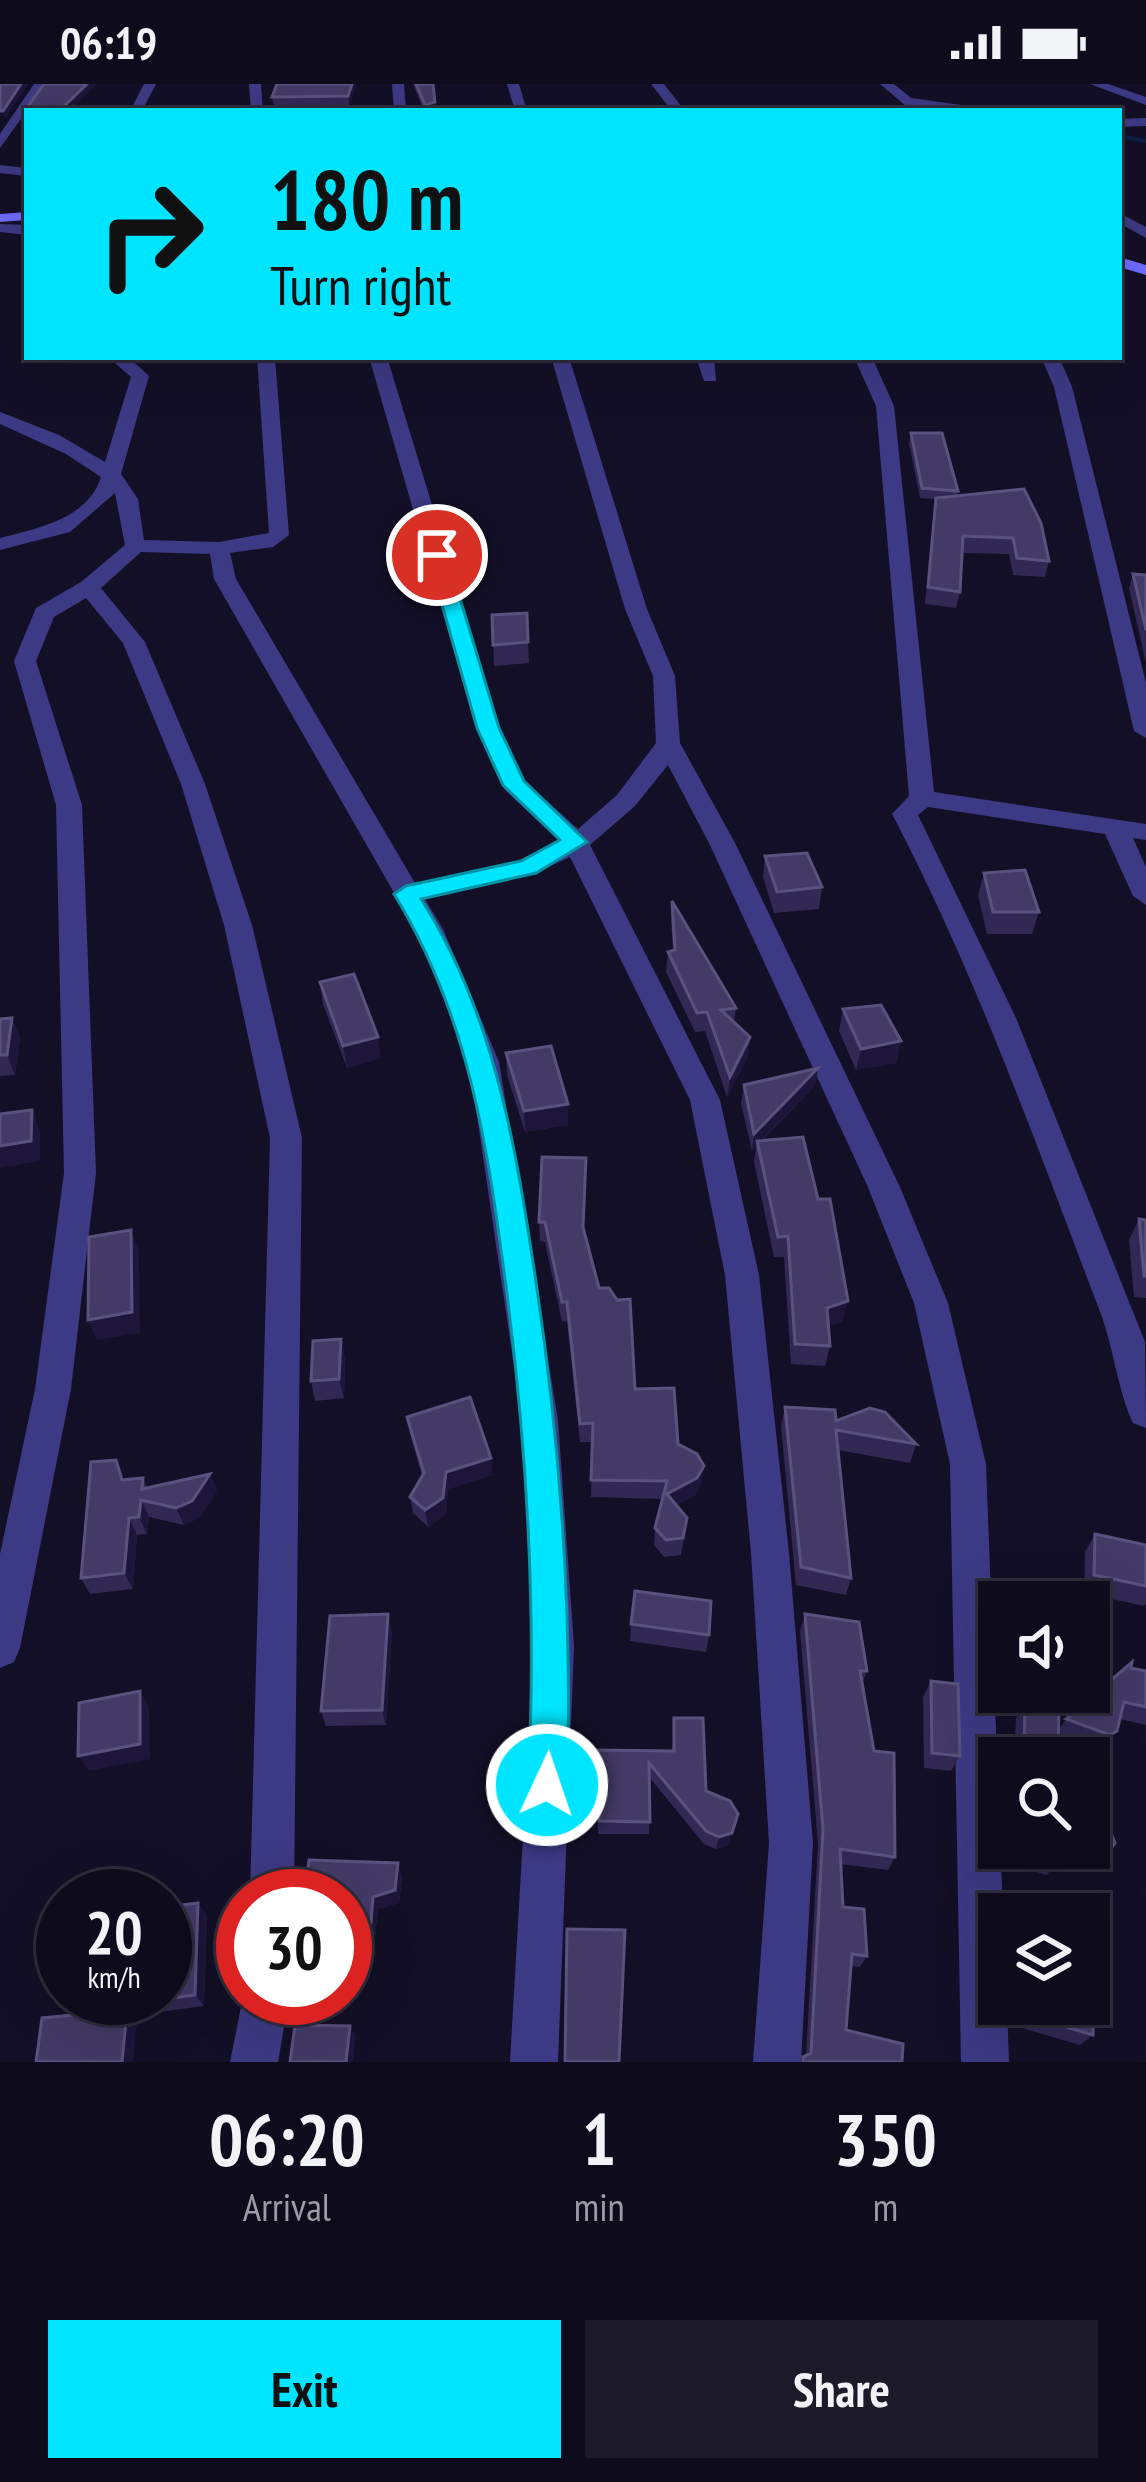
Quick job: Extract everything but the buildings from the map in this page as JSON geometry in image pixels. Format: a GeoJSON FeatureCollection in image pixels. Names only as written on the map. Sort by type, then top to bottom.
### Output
{"type":"FeatureCollection","features":[{"type":"Feature","properties":{"kind":"street"},"geometry":{"type":"LineString","coordinates":[[0,144],[40,84]]}},
{"type":"Feature","properties":{"kind":"street"},"geometry":{"type":"LineString","coordinates":[[657,84],[677,108]]}},
{"type":"Feature","properties":{"kind":"street"},"geometry":{"type":"LineString","coordinates":[[886,84],[915,108]]}},
{"type":"Feature","properties":{"kind":"street"},"geometry":{"type":"LineString","coordinates":[[1096,84],[1146,104]]}},
{"type":"Feature","properties":{"kind":"street"},"geometry":{"type":"LineString","coordinates":[[0,544],[63,528],[105,495],[140,376],[121,360]]}},
{"type":"Feature","properties":{"kind":"street"},"geometry":{"type":"LineString","coordinates":[[0,1648],[53,1389],[80,1173],[68,805],[25,661],[44,613],[89,587],[136,546],[219,548],[266,543],[279,535],[266,360]]}},
{"type":"Feature","properties":{"kind":"street"},"geometry":{"type":"LineString","coordinates":[[378,360],[488,728],[514,785],[575,842],[705,1100],[742,1275],[770,1553],[790,1843],[777,2062]]}},
{"type":"Feature","properties":{"kind":"street"},"geometry":{"type":"LineString","coordinates":[[561,360],[636,608],[664,676],[668,743],[722,843],[873,1164],[931,1303],[968,1464],[986,2062]]}},
{"type":"Feature","properties":{"kind":"street"},"geometry":{"type":"LineString","coordinates":[[706,360],[710,377]]}},
{"type":"Feature","properties":{"kind":"street"},"geometry":{"type":"LineString","coordinates":[[864,360],[885,406],[922,798]]}},
{"type":"Feature","properties":{"kind":"street"},"geometry":{"type":"LineString","coordinates":[[1051,360],[1064,387],[1146,731]]}},
{"type":"Feature","properties":{"kind":"street"},"geometry":{"type":"LineString","coordinates":[[2,413],[109,470],[128,496],[128,523],[136,546]]}},
{"type":"Feature","properties":{"kind":"street"},"geometry":{"type":"LineString","coordinates":[[219,548],[225,579],[430,932],[484,1062],[539,1420],[554,1646],[534,2062]]}},
{"type":"Feature","properties":{"kind":"street"},"geometry":{"type":"LineString","coordinates":[[89,587],[134,642],[193,784],[238,925],[286,1138],[272,1869]]}},
{"type":"Feature","properties":{"kind":"street"},"geometry":{"type":"LineString","coordinates":[[406,894],[528,867],[575,842],[659,763],[668,743]]}},
{"type":"Feature","properties":{"kind":"street"},"geometry":{"type":"LineString","coordinates":[[922,798],[1146,832]]}},
{"type":"Feature","properties":{"kind":"street"},"geometry":{"type":"LineString","coordinates":[[922,798],[905,814],[952,900],[1051,1138],[1125,1328],[1146,1412]]}},
{"type":"Feature","properties":{"kind":"street"},"geometry":{"type":"LineString","coordinates":[[1115,827],[1146,896]]}},
{"type":"Feature","properties":{"kind":"street"},"geometry":{"type":"LineString","coordinates":[[254,2062],[261,2025]]}},
{"type":"Feature","properties":{"kind":"waterway"},"geometry":{"type":"LineString","coordinates":[[1122,137],[1146,141]]}},
{"type":"Feature","properties":{"kind":"route"},"geometry":{"type":"LineString","coordinates":[[437,555],[488,728],[514,785],[575,842],[528,867],[406,894],[430,932],[484,1062],[508,1191],[539,1420],[554,1646],[547,1785]]}}]}
